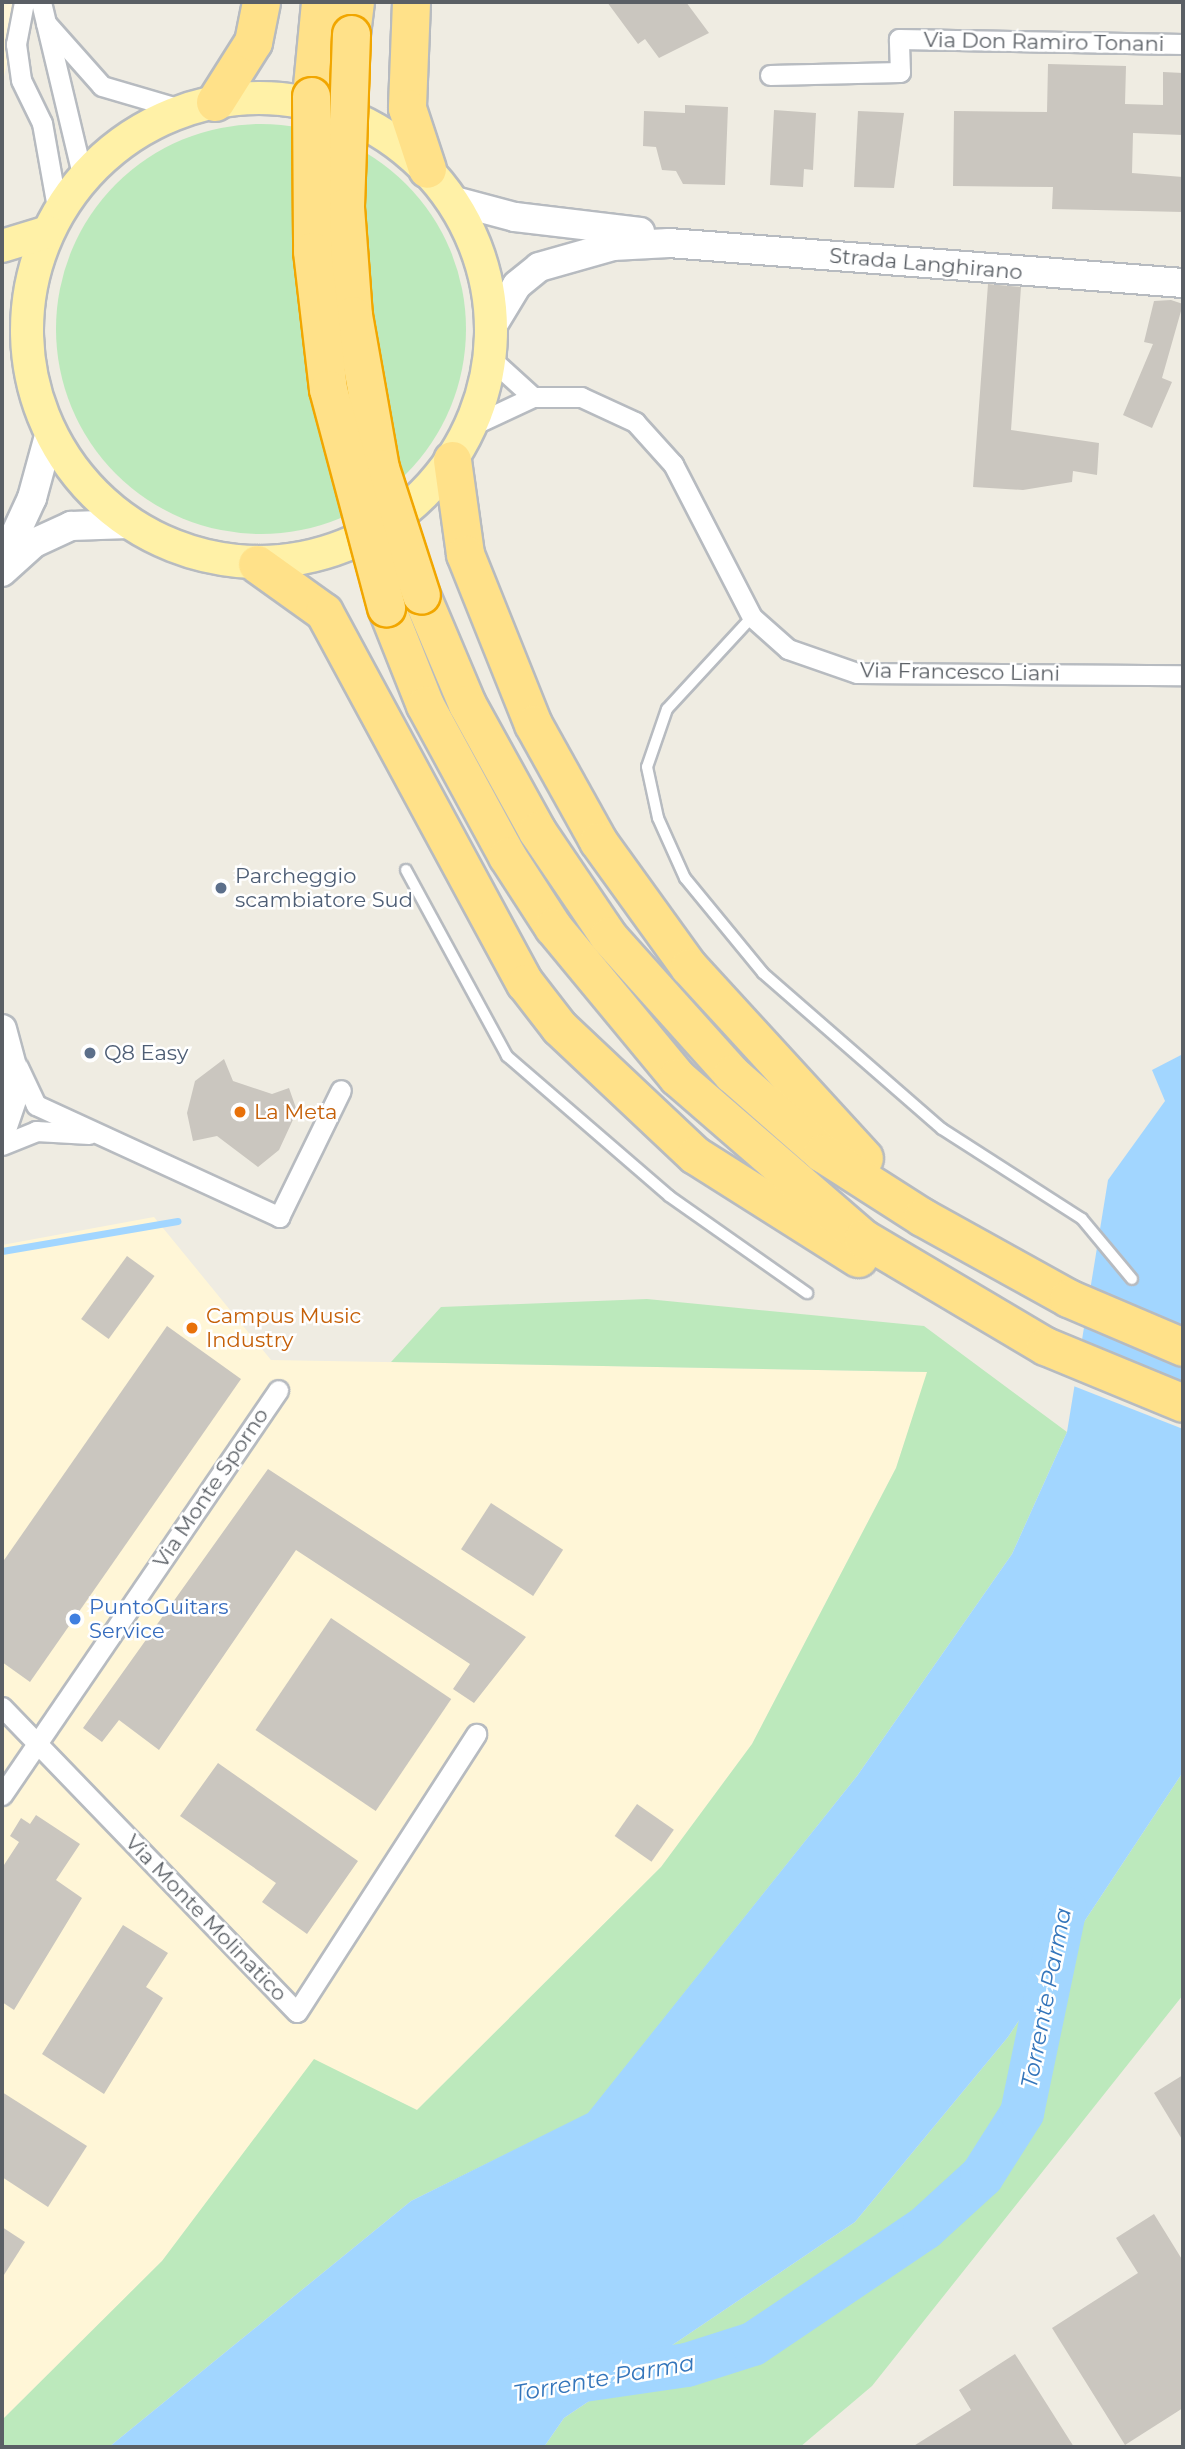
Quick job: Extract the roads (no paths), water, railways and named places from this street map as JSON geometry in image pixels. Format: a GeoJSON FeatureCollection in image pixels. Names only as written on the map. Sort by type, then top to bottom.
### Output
{"type":"FeatureCollection","features":[{"type":"Feature","properties":{"kind":"highway"},"geometry":{"type":"LineString","coordinates":[[199,106],[253,42],[261,2]]}},
{"type":"Feature","properties":{"kind":"highway"},"geometry":{"type":"LineString","coordinates":[[411,2],[407,108],[427,169]]}},
{"type":"Feature","properties":{"kind":"highway"},"geometry":{"type":"LineString","coordinates":[[318,16],[311,96],[312,251],[328,389],[386,607],[425,705],[466,785],[553,927],[614,1006],[677,1077],[808,1197],[986,1315],[1045,1346],[1183,1403]]}},
{"type":"Feature","properties":{"kind":"highway"},"geometry":{"type":"LineString","coordinates":[[353,18],[345,206],[353,315],[380,468],[421,595],[497,764],[608,936],[732,1074],[822,1153],[1027,1276],[1068,1298],[1183,1348]]}},
{"type":"Feature","properties":{"kind":"highway"},"geometry":{"type":"LineString","coordinates":[[453,460],[464,554],[533,724],[598,841],[689,967],[848,1146],[1027,1276]]}},
{"type":"Feature","properties":{"kind":"highway"},"geometry":{"type":"LineString","coordinates":[[257,564],[324,612],[525,983],[559,1027],[633,1103],[774,1210],[938,1304],[986,1315]]}},
{"type":"Feature","properties":{"kind":"main road","name":"Strada Langhirano"},"geometry":{"type":"LineString","coordinates":[[490,343],[481,261],[451,200],[427,169],[365,123],[329,108],[253,97],[199,106],[129,137],[83,178],[53,222],[32,283],[28,357],[50,432],[97,498],[129,524],[180,549],[257,564],[315,557],[368,537],[415,503],[453,460],[471,426],[490,343],[517,285],[539,267],[595,248],[669,243]]}},
{"type":"Feature","properties":{"kind":"main road","name":"Strada Langhirano"},"geometry":{"type":"LineString","coordinates":[[451,200],[669,243],[1183,283]]}},
{"type":"Feature","properties":{"kind":"main road"},"geometry":{"type":"LineString","coordinates":[[2,246],[53,222]]}},
{"type":"Feature","properties":{"kind":"main road","name":"Strada Langhirano"},"geometry":{"type":"LineString","coordinates":[[2,331],[28,357]]}},
{"type":"Feature","properties":{"kind":"main road"},"geometry":{"type":"LineString","coordinates":[[2,563],[32,498],[50,432]]}},
{"type":"Feature","properties":{"kind":"main road"},"geometry":{"type":"LineString","coordinates":[[2,572],[34,543],[71,526],[129,524]]}},
{"type":"Feature","properties":{"kind":"main road"},"geometry":{"type":"LineString","coordinates":[[2,1029],[15,1059],[17,1085],[2,1129]]}},
{"type":"Feature","properties":{"kind":"street"},"geometry":{"type":"LineString","coordinates":[[24,2],[16,44],[22,80],[43,123],[53,222]]}},
{"type":"Feature","properties":{"kind":"street"},"geometry":{"type":"LineString","coordinates":[[40,8],[102,86],[199,106]]}},
{"type":"Feature","properties":{"kind":"street"},"geometry":{"type":"LineString","coordinates":[[40,8],[70,109],[83,178]]}},
{"type":"Feature","properties":{"kind":"street","name":"Via Don Ramiro Tonani"},"geometry":{"type":"LineString","coordinates":[[770,75],[900,72],[899,39],[1183,44]]}},
{"type":"Feature","properties":{"kind":"street"},"geometry":{"type":"LineString","coordinates":[[490,343],[533,397]]}},
{"type":"Feature","properties":{"kind":"street","name":"Via Francesco Liani"},"geometry":{"type":"LineString","coordinates":[[471,426],[533,397],[581,397],[635,422],[673,464],[752,617],[788,649],[858,673],[1183,676]]}},
{"type":"Feature","properties":{"kind":"street"},"geometry":{"type":"LineString","coordinates":[[15,1059],[36,1105],[279,1217],[341,1090]]}},
{"type":"Feature","properties":{"kind":"street"},"geometry":{"type":"LineString","coordinates":[[2,1144],[36,1131],[100,1135]]}},
{"type":"Feature","properties":{"kind":"street","name":"Via Monte Sporno"},"geometry":{"type":"LineString","coordinates":[[2,1795],[278,1390]]}},
{"type":"Feature","properties":{"kind":"street","name":"Via Monte Molinatico"},"geometry":{"type":"LineString","coordinates":[[2,1707],[297,2012],[476,1734]]}},
{"type":"Feature","properties":{"kind":"lane"},"geometry":{"type":"LineString","coordinates":[[752,617],[667,709],[647,767],[658,818],[685,877],[763,973],[942,1129],[1082,1219],[1132,1279]]}},
{"type":"Feature","properties":{"kind":"lane"},"geometry":{"type":"LineString","coordinates":[[407,870],[507,1056],[669,1196],[807,1293]]}},
{"type":"Feature","properties":{"kind":"water"},"geometry":{"type":"Polygon","coordinates":[[[1183,1054],[1183,1772],[1008,2037],[855,2222],[564,2418],[544,2447],[109,2447],[411,2201],[588,2113],[857,1776],[1012,1554],[1067,1432],[1108,1180],[1165,1101],[1152,1070],[1183,1054]]]}},
{"type":"Feature","properties":{"kind":"waterway"},"geometry":{"type":"LineString","coordinates":[[2,1251],[177,1221]]}},
{"type":"Feature","properties":{"kind":"waterway","name":"Torrente Parma"},"geometry":{"type":"LineString","coordinates":[[570,2382],[687,2365],[753,2344],[925,2228],[982,2176],[1022,2113],[1065,1908]]}},
{"type":"Feature","properties":{"kind":"place","name":"Parcheggio scambiatore Sud"},"geometry":{"type":"Point","coordinates":[221,888]}},
{"type":"Feature","properties":{"kind":"place","name":"Q8 Easy"},"geometry":{"type":"Point","coordinates":[90,1053]}},
{"type":"Feature","properties":{"kind":"place","name":"La Meta"},"geometry":{"type":"Point","coordinates":[240,1112]}},
{"type":"Feature","properties":{"kind":"place","name":"Campus Music Industry"},"geometry":{"type":"Point","coordinates":[192,1328]}},
{"type":"Feature","properties":{"kind":"place","name":"PuntoGuitars Service"},"geometry":{"type":"Point","coordinates":[75,1619]}}]}
